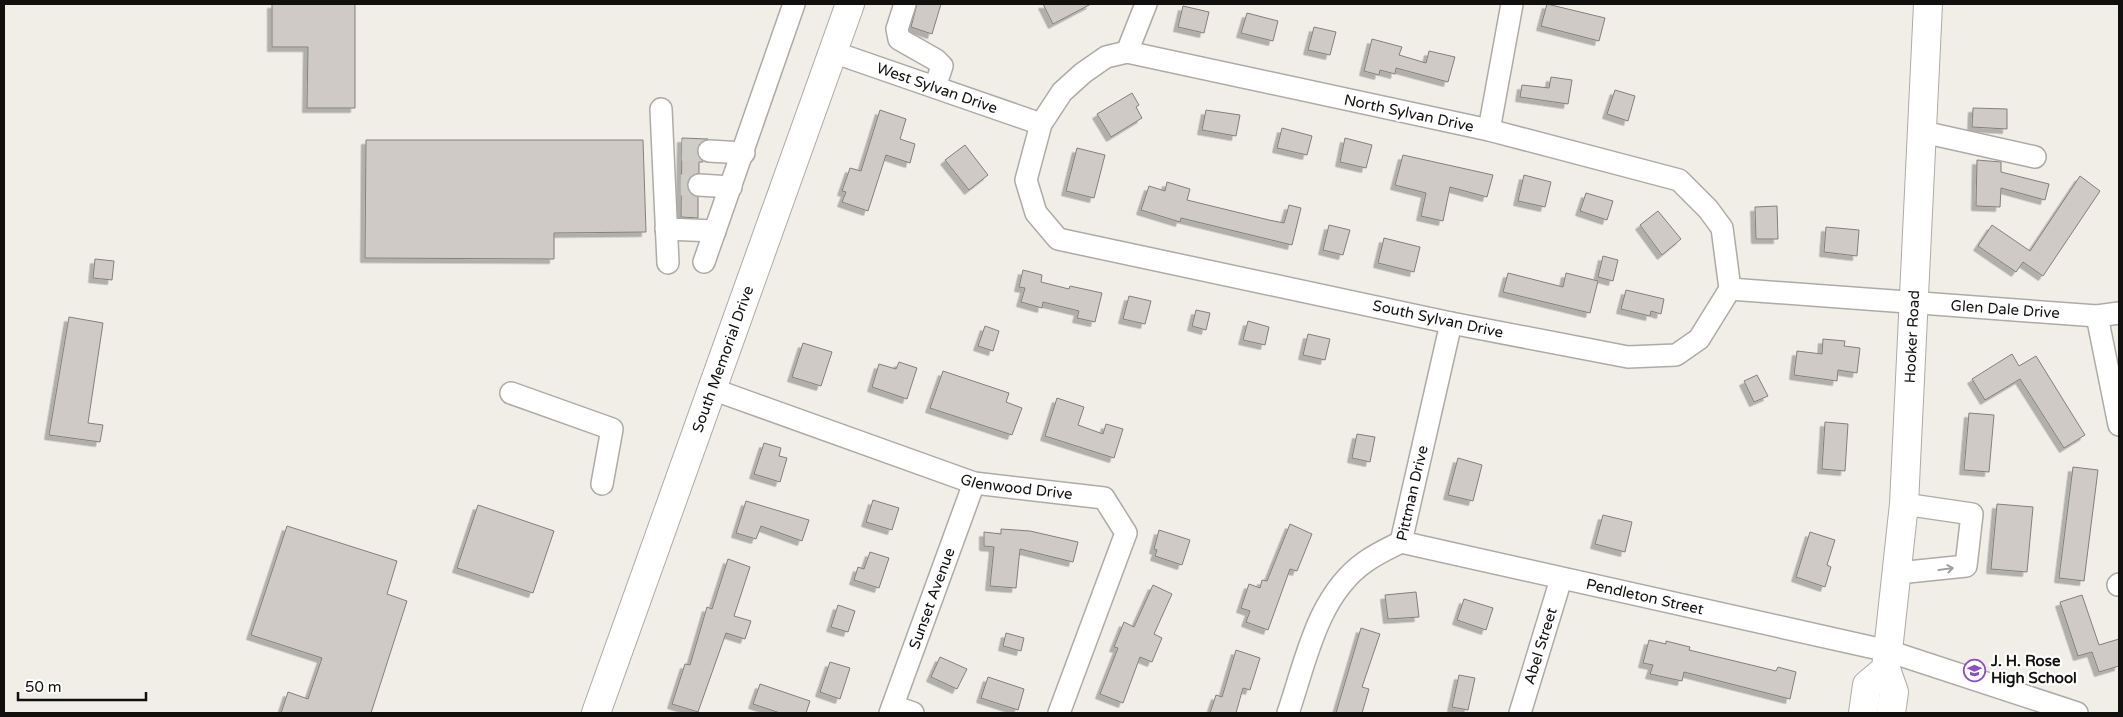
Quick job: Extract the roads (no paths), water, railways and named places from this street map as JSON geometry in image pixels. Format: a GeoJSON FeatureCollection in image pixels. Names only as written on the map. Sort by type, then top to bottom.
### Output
{"type":"FeatureCollection","features":[{"type":"Feature","properties":{"kind":"main road","name":"South Memorial Drive"},"geometry":{"type":"LineString","coordinates":[[596,713],[850,4]]}},
{"type":"Feature","properties":{"kind":"main road","name":"Hooker Road"},"geometry":{"type":"LineString","coordinates":[[1891,713],[1894,692],[1887,660],[1898,573],[1904,504],[1928,4]]}},
{"type":"Feature","properties":{"kind":"main road"},"geometry":{"type":"LineString","coordinates":[[1863,713],[1867,685],[1887,660]]}},
{"type":"Feature","properties":{"kind":"street"},"geometry":{"type":"LineString","coordinates":[[704,262],[744,153],[794,4]]}},
{"type":"Feature","properties":{"kind":"street"},"geometry":{"type":"LineString","coordinates":[[905,4],[897,29],[899,39],[936,60],[942,66],[935,87]]}},
{"type":"Feature","properties":{"kind":"street"},"geometry":{"type":"LineString","coordinates":[[1127,52],[1146,4]]}},
{"type":"Feature","properties":{"kind":"street"},"geometry":{"type":"LineString","coordinates":[[1489,130],[1512,4]]}},
{"type":"Feature","properties":{"kind":"street","name":"West Sylvan Drive"},"geometry":{"type":"LineString","coordinates":[[833,52],[1041,124]]}},
{"type":"Feature","properties":{"kind":"street","name":"North Sylvan Drive"},"geometry":{"type":"LineString","coordinates":[[1041,124],[1062,92],[1076,80],[1106,57],[1127,52],[1489,130],[1679,180],[1708,208],[1722,228],[1730,289]]}},
{"type":"Feature","properties":{"kind":"street"},"geometry":{"type":"LineString","coordinates":[[661,109],[681,185],[666,229],[668,263]]}},
{"type":"Feature","properties":{"kind":"street","name":"South Sylvan Drive"},"geometry":{"type":"LineString","coordinates":[[1041,124],[1026,180],[1036,213],[1058,239],[1451,323],[1628,357],[1676,355],[1699,340],[1730,289]]}},
{"type":"Feature","properties":{"kind":"street"},"geometry":{"type":"LineString","coordinates":[[1923,132],[2035,157]]}},
{"type":"Feature","properties":{"kind":"street"},"geometry":{"type":"LineString","coordinates":[[709,151],[744,153]]}},
{"type":"Feature","properties":{"kind":"street"},"geometry":{"type":"LineString","coordinates":[[681,185],[731,187]]}},
{"type":"Feature","properties":{"kind":"street"},"geometry":{"type":"LineString","coordinates":[[666,229],[715,231]]}},
{"type":"Feature","properties":{"kind":"street"},"geometry":{"type":"LineString","coordinates":[[1730,289],[1915,304]]}},
{"type":"Feature","properties":{"kind":"street","name":"Glen Dale Drive"},"geometry":{"type":"LineString","coordinates":[[1915,304],[2097,316],[2119,313]]}},
{"type":"Feature","properties":{"kind":"street"},"geometry":{"type":"LineString","coordinates":[[2097,316],[2119,425]]}},
{"type":"Feature","properties":{"kind":"street","name":"Pittman Drive"},"geometry":{"type":"LineString","coordinates":[[1288,713],[1321,616],[1339,587],[1364,563],[1401,542],[1451,323]]}},
{"type":"Feature","properties":{"kind":"street","name":"Glenwood Drive"},"geometry":{"type":"LineString","coordinates":[[712,388],[974,484],[1104,498],[1126,533],[1059,713]]}},
{"type":"Feature","properties":{"kind":"street"},"geometry":{"type":"LineString","coordinates":[[511,393],[612,430],[602,484]]}},
{"type":"Feature","properties":{"kind":"street","name":"Sunset Avenue"},"geometry":{"type":"LineString","coordinates":[[891,709],[974,484]]}},
{"type":"Feature","properties":{"kind":"street"},"geometry":{"type":"LineString","coordinates":[[1898,573],[1966,566],[1972,514],[1904,504]]}},
{"type":"Feature","properties":{"kind":"street","name":"Pendleton Street"},"geometry":{"type":"LineString","coordinates":[[1401,542],[1561,579],[1887,660],[2055,710],[2077,713]]}},
{"type":"Feature","properties":{"kind":"street","name":"Abel Street"},"geometry":{"type":"LineString","coordinates":[[1520,713],[1561,579]]}},
{"type":"Feature","properties":{"kind":"street"},"geometry":{"type":"LineString","coordinates":[[891,709],[913,713]]}},
{"type":"Feature","properties":{"kind":"tunnel"},"geometry":{"type":"LineString","coordinates":[[682,150],[709,151]]}},
{"type":"Feature","properties":{"kind":"tunnel"},"geometry":{"type":"LineString","coordinates":[[681,185],[699,185]]}},
{"type":"Feature","properties":{"kind":"place","name":"J. H. Rose High School"},"geometry":{"type":"Point","coordinates":[1975,670]}}]}
